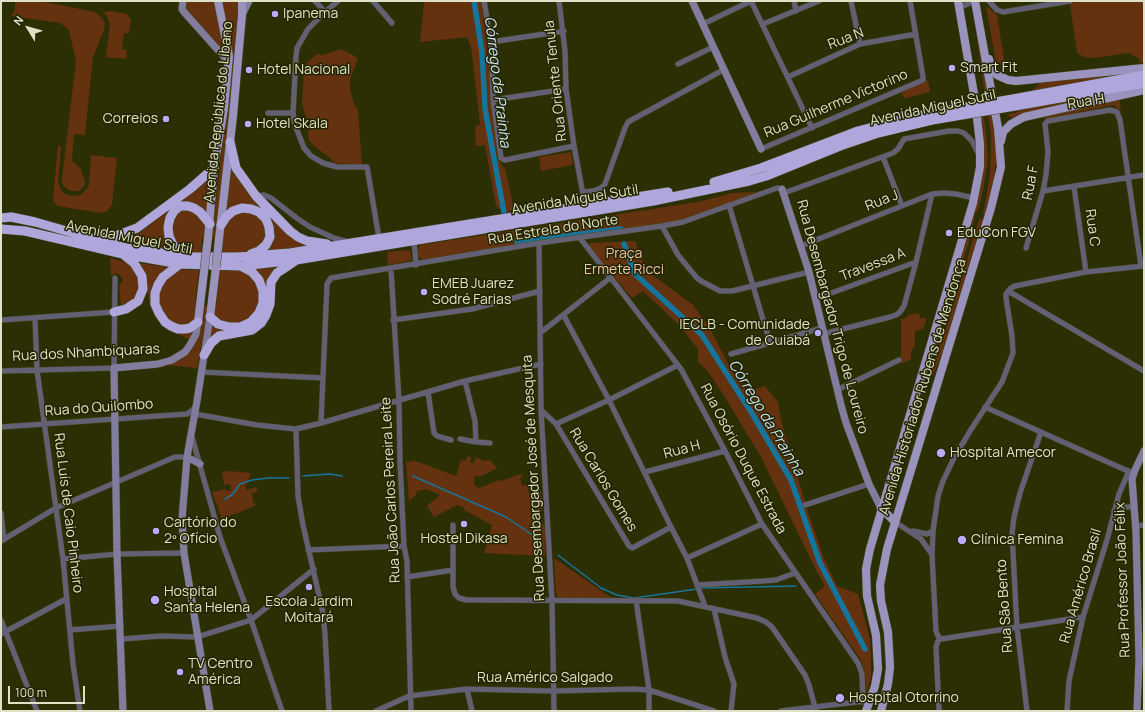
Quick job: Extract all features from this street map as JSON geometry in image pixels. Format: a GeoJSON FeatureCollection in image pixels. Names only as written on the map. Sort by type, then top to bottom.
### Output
{"type":"FeatureCollection","features":[{"type":"Feature","properties":{"kind":"highway","name":"Avenida Miguel Sutil"},"geometry":{"type":"LineString","coordinates":[[1,228],[25,231],[123,254],[180,264],[296,260],[653,201],[764,172],[792,160],[932,117],[1014,102],[1144,74]]}},
{"type":"Feature","properties":{"kind":"highway","name":"Avenida Miguel Sutil"},"geometry":{"type":"LineString","coordinates":[[1014,102],[1144,83]]}},
{"type":"Feature","properties":{"kind":"highway"},"geometry":{"type":"LineString","coordinates":[[230,142],[236,168],[256,196],[290,231],[307,241],[321,244],[340,245]]}},
{"type":"Feature","properties":{"kind":"highway"},"geometry":{"type":"LineString","coordinates":[[87,237],[101,238],[116,236],[137,228],[190,189],[214,168]]}},
{"type":"Feature","properties":{"kind":"highway","name":"Avenida Miguel Sutil"},"geometry":{"type":"LineString","coordinates":[[1,216],[35,222],[126,248],[162,254],[242,261],[685,189],[764,172]]}},
{"type":"Feature","properties":{"kind":"highway"},"geometry":{"type":"LineString","coordinates":[[196,257],[179,251],[173,245],[169,236],[168,227],[170,218],[174,211],[180,206],[188,206],[200,212],[210,224]]}},
{"type":"Feature","properties":{"kind":"highway"},"geometry":{"type":"LineString","coordinates":[[210,317],[218,324],[229,327],[240,327],[251,322],[259,313],[263,303],[263,291],[259,280],[242,261],[266,245],[270,237],[266,219],[260,212],[251,208],[242,208],[233,211],[226,217],[221,225]]}},
{"type":"Feature","properties":{"kind":"highway"},"geometry":{"type":"LineString","coordinates":[[114,312],[126,309],[138,301],[143,289],[142,276],[134,264],[123,254]]}},
{"type":"Feature","properties":{"kind":"highway"},"geometry":{"type":"LineString","coordinates":[[204,355],[211,343],[219,336],[252,330],[261,323],[270,304],[271,282],[277,273],[296,260]]}},
{"type":"Feature","properties":{"kind":"highway"},"geometry":{"type":"LineString","coordinates":[[180,264],[163,277],[158,285],[155,293],[155,304],[162,318],[171,326],[178,329],[190,328],[198,322]]}},
{"type":"Feature","properties":{"kind":"main road","name":"Avenida República do Líbano"},"geometry":{"type":"LineString","coordinates":[[198,322],[210,224],[214,168],[229,56],[218,1]]}},
{"type":"Feature","properties":{"kind":"main road","name":"Avenida República do Líbano"},"geometry":{"type":"LineString","coordinates":[[210,317],[230,142],[242,1]]}},
{"type":"Feature","properties":{"kind":"main road","name":"Avenida Historiador Rubens de Mendonça"},"geometry":{"type":"LineString","coordinates":[[881,711],[888,684],[890,667],[888,632],[881,601],[880,585],[887,549],[991,208],[1001,167],[1000,146],[974,1]]}},
{"type":"Feature","properties":{"kind":"main road","name":"Avenida Historiador Rubens de Mendonça"},"geometry":{"type":"LineString","coordinates":[[866,711],[867,701],[875,686],[878,669],[876,635],[866,596],[866,569],[870,549],[974,198],[980,167],[980,144],[975,100],[958,4]]}},
{"type":"Feature","properties":{"kind":"main road"},"geometry":{"type":"LineString","coordinates":[[981,35],[994,73],[1003,79],[1016,81],[1057,78],[1144,68]]}},
{"type":"Feature","properties":{"kind":"main road"},"geometry":{"type":"LineString","coordinates":[[1000,146],[1003,132],[1010,124],[1024,116],[1144,90]]}},
{"type":"Feature","properties":{"kind":"main road"},"geometry":{"type":"LineString","coordinates":[[881,508],[895,522]]}},
{"type":"Feature","properties":{"kind":"street"},"geometry":{"type":"LineString","coordinates":[[183,1],[182,9],[185,14],[224,56],[228,64]]}},
{"type":"Feature","properties":{"kind":"street"},"geometry":{"type":"LineString","coordinates":[[242,15],[249,1]]}},
{"type":"Feature","properties":{"kind":"street"},"geometry":{"type":"LineString","coordinates":[[315,1],[325,12]]}},
{"type":"Feature","properties":{"kind":"street"},"geometry":{"type":"LineString","coordinates":[[338,1],[308,29],[297,48],[293,113],[299,137],[304,148],[311,156],[323,163],[337,167],[367,167],[379,238]]}},
{"type":"Feature","properties":{"kind":"street"},"geometry":{"type":"LineString","coordinates":[[373,1],[392,23]]}},
{"type":"Feature","properties":{"kind":"street"},"geometry":{"type":"LineString","coordinates":[[484,1],[491,42],[493,100],[502,159],[574,146]]}},
{"type":"Feature","properties":{"kind":"street","name":"Rua Oriente Tenula"},"geometry":{"type":"LineString","coordinates":[[559,1],[564,32],[566,89],[574,146],[585,205]]}},
{"type":"Feature","properties":{"kind":"street"},"geometry":{"type":"LineString","coordinates":[[692,1],[761,149]]}},
{"type":"Feature","properties":{"kind":"street"},"geometry":{"type":"LineString","coordinates":[[703,24],[751,1],[812,128]]}},
{"type":"Feature","properties":{"kind":"street"},"geometry":{"type":"LineString","coordinates":[[794,1],[796,11]]}},
{"type":"Feature","properties":{"kind":"street"},"geometry":{"type":"LineString","coordinates":[[763,24],[819,1]]}},
{"type":"Feature","properties":{"kind":"street"},"geometry":{"type":"LineString","coordinates":[[850,1],[860,44]]}},
{"type":"Feature","properties":{"kind":"street"},"geometry":{"type":"LineString","coordinates":[[910,1],[916,34]]}},
{"type":"Feature","properties":{"kind":"street"},"geometry":{"type":"LineString","coordinates":[[958,4],[974,1]]}},
{"type":"Feature","properties":{"kind":"street"},"geometry":{"type":"LineString","coordinates":[[989,1],[997,10],[1001,12],[1070,1]]}},
{"type":"Feature","properties":{"kind":"street"},"geometry":{"type":"LineString","coordinates":[[1023,1],[1024,8]]}},
{"type":"Feature","properties":{"kind":"street"},"geometry":{"type":"LineString","coordinates":[[491,42],[564,32]]}},
{"type":"Feature","properties":{"kind":"street","name":"Rua N"},"geometry":{"type":"LineString","coordinates":[[788,77],[860,44],[916,34]]}},
{"type":"Feature","properties":{"kind":"street","name":"Rua Guilherme Victorino"},"geometry":{"type":"LineString","coordinates":[[761,149],[923,80],[924,77],[916,34]]}},
{"type":"Feature","properties":{"kind":"street"},"geometry":{"type":"LineString","coordinates":[[678,64],[713,47]]}},
{"type":"Feature","properties":{"kind":"street"},"geometry":{"type":"LineString","coordinates":[[583,192],[593,191],[601,188],[605,184],[628,122],[723,70]]}},
{"type":"Feature","properties":{"kind":"street"},"geometry":{"type":"LineString","coordinates":[[493,100],[566,89]]}},
{"type":"Feature","properties":{"kind":"street","name":"Rua H"},"geometry":{"type":"LineString","coordinates":[[1046,122],[1107,110],[1117,112],[1120,120],[1142,266]]}},
{"type":"Feature","properties":{"kind":"street"},"geometry":{"type":"LineString","coordinates":[[268,113],[293,113]]}},
{"type":"Feature","properties":{"kind":"street","name":"Rua F"},"geometry":{"type":"LineString","coordinates":[[1026,248],[1043,191],[1047,168],[1048,152],[1045,127],[1046,122]]}},
{"type":"Feature","properties":{"kind":"street","name":"Rua Estrela do Norte"},"geometry":{"type":"LineString","coordinates":[[323,378],[327,284],[328,280],[334,277],[416,265],[539,243],[683,222],[778,188],[783,191],[883,157],[898,149],[904,139],[949,131],[958,131],[964,134],[974,144],[978,153],[980,167]]}},
{"type":"Feature","properties":{"kind":"street"},"geometry":{"type":"LineString","coordinates":[[883,157],[902,206]]}},
{"type":"Feature","properties":{"kind":"street"},"geometry":{"type":"LineString","coordinates":[[1043,191],[1128,179],[1144,175]]}},
{"type":"Feature","properties":{"kind":"street","name":"Rua C"},"geometry":{"type":"LineString","coordinates":[[1074,187],[1086,272]]}},
{"type":"Feature","properties":{"kind":"street","name":"Rua Desembargador Trigo de Loureiro"},"geometry":{"type":"LineString","coordinates":[[783,191],[809,272],[846,423],[869,484],[881,508]]}},
{"type":"Feature","properties":{"kind":"street"},"geometry":{"type":"LineString","coordinates":[[731,354],[770,343],[896,315],[900,312],[904,306],[916,262],[932,194]]}},
{"type":"Feature","properties":{"kind":"street","name":"Rua J"},"geometry":{"type":"LineString","coordinates":[[801,246],[932,194],[956,194],[974,198]]}},
{"type":"Feature","properties":{"kind":"street"},"geometry":{"type":"LineString","coordinates":[[256,196],[264,195],[271,198],[310,227],[334,238],[350,243]]}},
{"type":"Feature","properties":{"kind":"street"},"geometry":{"type":"LineString","coordinates":[[729,205],[770,343]]}},
{"type":"Feature","properties":{"kind":"street"},"geometry":{"type":"LineString","coordinates":[[662,226],[678,255],[701,281],[720,291],[732,292],[809,272]]}},
{"type":"Feature","properties":{"kind":"street","name":"Rua Osório Duque Estrada"},"geometry":{"type":"LineString","coordinates":[[580,238],[678,365],[725,451],[762,524],[858,663],[862,674],[867,701]]}},
{"type":"Feature","properties":{"kind":"street"},"geometry":{"type":"LineString","coordinates":[[414,241],[416,265]]}},
{"type":"Feature","properties":{"kind":"street","name":"Rua Desembargador José de Mesquita"},"geometry":{"type":"LineString","coordinates":[[539,243],[541,410],[552,601],[554,711]]}},
{"type":"Feature","properties":{"kind":"street","name":"Travessa A"},"geometry":{"type":"LineString","coordinates":[[815,300],[916,262]]}},
{"type":"Feature","properties":{"kind":"street"},"geometry":{"type":"LineString","coordinates":[[941,638],[938,636],[936,631],[932,555],[933,531],[938,496],[953,460],[1002,382],[1013,353],[1006,298],[1008,291],[1015,286],[1086,272],[1142,266]]}},
{"type":"Feature","properties":{"kind":"street","name":"Rua João Carlos Pereira Leite"},"geometry":{"type":"LineString","coordinates":[[391,269],[399,401],[404,546],[407,561],[410,711]]}},
{"type":"Feature","properties":{"kind":"street"},"geometry":{"type":"LineString","coordinates":[[115,278],[114,368],[117,554],[121,626],[123,711]]}},
{"type":"Feature","properties":{"kind":"street"},"geometry":{"type":"LineString","coordinates":[[540,334],[610,278]]}},
{"type":"Feature","properties":{"kind":"street"},"geometry":{"type":"LineString","coordinates":[[393,320],[472,309],[540,291]]}},
{"type":"Feature","properties":{"kind":"street"},"geometry":{"type":"LineString","coordinates":[[1008,291],[1144,371]]}},
{"type":"Feature","properties":{"kind":"street"},"geometry":{"type":"LineString","coordinates":[[1,320],[114,312]]}},
{"type":"Feature","properties":{"kind":"street"},"geometry":{"type":"LineString","coordinates":[[564,316],[609,400],[671,527],[688,558],[705,606]]}},
{"type":"Feature","properties":{"kind":"street"},"geometry":{"type":"LineString","coordinates":[[210,317],[196,411],[187,457],[183,498],[184,553],[210,711]]}},
{"type":"Feature","properties":{"kind":"street","name":"Rua Luís de Caio Pinheiro"},"geometry":{"type":"LineString","coordinates":[[35,318],[38,370],[44,424],[63,559],[66,599],[80,711]]}},
{"type":"Feature","properties":{"kind":"street","name":"Rua dos Nhambiquaras"},"geometry":{"type":"LineString","coordinates":[[1,371],[114,368],[158,364],[172,360],[184,352],[196,334],[198,322]]}},
{"type":"Feature","properties":{"kind":"street"},"geometry":{"type":"LineString","coordinates":[[837,390],[899,360]]}},
{"type":"Feature","properties":{"kind":"street"},"geometry":{"type":"LineString","coordinates":[[196,411],[257,425],[296,429],[399,401],[465,381],[541,364]]}},
{"type":"Feature","properties":{"kind":"street"},"geometry":{"type":"LineString","coordinates":[[556,424],[609,400],[678,365]]}},
{"type":"Feature","properties":{"kind":"street"},"geometry":{"type":"LineString","coordinates":[[202,372],[323,378],[321,423]]}},
{"type":"Feature","properties":{"kind":"street"},"geometry":{"type":"LineString","coordinates":[[465,381],[475,421],[476,442]]}},
{"type":"Feature","properties":{"kind":"street"},"geometry":{"type":"LineString","coordinates":[[428,392],[434,433],[437,436],[451,440]]}},
{"type":"Feature","properties":{"kind":"street"},"geometry":{"type":"LineString","coordinates":[[985,407],[1131,472]]}},
{"type":"Feature","properties":{"kind":"street","name":"Rua Carlos Gomes"},"geometry":{"type":"LineString","coordinates":[[541,410],[556,424],[628,546],[632,548],[671,527]]}},
{"type":"Feature","properties":{"kind":"street","name":"Rua do Quilombo"},"geometry":{"type":"LineString","coordinates":[[1,427],[115,420],[187,414],[196,411]]}},
{"type":"Feature","properties":{"kind":"street"},"geometry":{"type":"LineString","coordinates":[[296,429],[298,496],[302,525],[314,569],[324,620],[329,711]]}},
{"type":"Feature","properties":{"kind":"street","name":"Rua São Bento"},"geometry":{"type":"LineString","coordinates":[[1027,711],[1017,627],[1012,534],[1014,516],[1020,492],[1041,432]]}},
{"type":"Feature","properties":{"kind":"street"},"geometry":{"type":"LineString","coordinates":[[191,435],[220,537],[251,620],[282,711]]}},
{"type":"Feature","properties":{"kind":"street"},"geometry":{"type":"LineString","coordinates":[[460,439],[490,443]]}},
{"type":"Feature","properties":{"kind":"street","name":"Rua H"},"geometry":{"type":"LineString","coordinates":[[645,472],[725,451]]}},
{"type":"Feature","properties":{"kind":"street","name":"Rua Professor João Félix"},"geometry":{"type":"LineString","coordinates":[[1136,711],[1139,660],[1135,526],[1131,472],[1144,451]]}},
{"type":"Feature","properties":{"kind":"street"},"geometry":{"type":"LineString","coordinates":[[1,513],[2,541],[56,508],[175,457],[187,457],[200,464]]}},
{"type":"Feature","properties":{"kind":"street","name":"Rua Américo Brasil"},"geometry":{"type":"LineString","coordinates":[[1067,711],[1069,681],[1083,617],[1107,540],[1122,482],[1131,472]]}},
{"type":"Feature","properties":{"kind":"street"},"geometry":{"type":"LineString","coordinates":[[805,504],[869,484]]}},
{"type":"Feature","properties":{"kind":"street"},"geometry":{"type":"LineString","coordinates":[[874,496],[881,498],[886,494]]}},
{"type":"Feature","properties":{"kind":"street"},"geometry":{"type":"LineString","coordinates":[[1114,511],[1121,507],[1133,507]]}},
{"type":"Feature","properties":{"kind":"street"},"geometry":{"type":"LineString","coordinates":[[895,522],[910,531],[925,543],[932,555]]}},
{"type":"Feature","properties":{"kind":"street"},"geometry":{"type":"LineString","coordinates":[[688,558],[762,524]]}},
{"type":"Feature","properties":{"kind":"street"},"geometry":{"type":"LineString","coordinates":[[453,525],[453,587],[455,594],[459,598],[467,600],[678,601],[757,618],[766,622],[772,627],[805,675],[815,709]]}},
{"type":"Feature","properties":{"kind":"street"},"geometry":{"type":"LineString","coordinates":[[1135,526],[1144,525]]}},
{"type":"Feature","properties":{"kind":"street"},"geometry":{"type":"LineString","coordinates":[[910,531],[927,534],[933,531]]}},
{"type":"Feature","properties":{"kind":"street"},"geometry":{"type":"LineString","coordinates":[[308,550],[404,546]]}},
{"type":"Feature","properties":{"kind":"street"},"geometry":{"type":"LineString","coordinates":[[63,559],[117,554],[184,553]]}},
{"type":"Feature","properties":{"kind":"street"},"geometry":{"type":"LineString","coordinates":[[121,639],[161,636],[197,637],[251,620],[314,569]]}},
{"type":"Feature","properties":{"kind":"street"},"geometry":{"type":"LineString","coordinates":[[407,577],[453,570]]}},
{"type":"Feature","properties":{"kind":"street"},"geometry":{"type":"LineString","coordinates":[[699,590],[776,580],[795,573]]}},
{"type":"Feature","properties":{"kind":"street"},"geometry":{"type":"LineString","coordinates":[[695,604],[699,590]]}},
{"type":"Feature","properties":{"kind":"street"},"geometry":{"type":"LineString","coordinates":[[4,632],[66,599]]}},
{"type":"Feature","properties":{"kind":"street"},"geometry":{"type":"LineString","coordinates":[[636,600],[649,690],[649,711]]}},
{"type":"Feature","properties":{"kind":"street"},"geometry":{"type":"LineString","coordinates":[[714,609],[734,684],[731,711]]}},
{"type":"Feature","properties":{"kind":"street"},"geometry":{"type":"LineString","coordinates":[[939,711],[936,647],[941,638],[1083,617]]}},
{"type":"Feature","properties":{"kind":"street"},"geometry":{"type":"LineString","coordinates":[[1,620],[4,632],[37,711]]}},
{"type":"Feature","properties":{"kind":"street"},"geometry":{"type":"LineString","coordinates":[[70,630],[121,626]]}},
{"type":"Feature","properties":{"kind":"street"},"geometry":{"type":"LineString","coordinates":[[467,690],[472,711]]}},
{"type":"Feature","properties":{"kind":"street","name":"Rua Américo Salgado"},"geometry":{"type":"LineString","coordinates":[[376,711],[409,696],[467,690],[649,690],[714,711]]}},
{"type":"Feature","properties":{"kind":"street"},"geometry":{"type":"LineString","coordinates":[[781,711],[815,709],[867,701]]}},
{"type":"Feature","properties":{"kind":"green space"},"geometry":{"type":"Polygon","coordinates":[[[15,1],[40,1],[95,12],[105,23],[104,30],[93,57],[85,135],[74,134],[72,160],[78,167],[81,168],[81,172],[85,180],[84,186],[79,191],[71,191],[66,188],[63,185],[62,179],[76,61],[69,31],[60,23],[10,16],[15,10],[15,1]]]}},
{"type":"Feature","properties":{"kind":"green space"},"geometry":{"type":"Polygon","coordinates":[[[187,1],[214,1],[225,56],[191,18],[186,9],[187,1]]]}},
{"type":"Feature","properties":{"kind":"green space"},"geometry":{"type":"Polygon","coordinates":[[[220,1],[238,1],[240,11],[217,239],[212,238],[231,70],[220,1]]]}},
{"type":"Feature","properties":{"kind":"green space"},"geometry":{"type":"Polygon","coordinates":[[[426,1],[481,1],[486,33],[492,113],[498,157],[502,166],[505,168],[514,209],[508,212],[496,206],[485,145],[476,146],[475,127],[480,124],[471,47],[467,37],[420,42],[424,3],[426,1]]]}},
{"type":"Feature","properties":{"kind":"green space"},"geometry":{"type":"Polygon","coordinates":[[[1086,1],[1144,1],[1144,62],[1135,63],[1141,60],[1129,53],[1095,58],[1084,57],[1077,53],[1070,3],[1086,1]]]}},
{"type":"Feature","properties":{"kind":"green space"},"geometry":{"type":"Polygon","coordinates":[[[986,6],[997,15],[1005,64],[997,65],[996,63],[986,6]]]}},
{"type":"Feature","properties":{"kind":"green space"},"geometry":{"type":"Polygon","coordinates":[[[111,11],[127,14],[131,20],[129,33],[124,33],[122,49],[127,50],[126,59],[106,57],[110,26],[107,16],[103,12],[111,11]]]}},
{"type":"Feature","properties":{"kind":"green space"},"geometry":{"type":"Polygon","coordinates":[[[976,32],[996,140],[994,180],[984,216],[983,214],[990,175],[991,136],[976,32]]]}},
{"type":"Feature","properties":{"kind":"green space"},"geometry":{"type":"Polygon","coordinates":[[[341,49],[358,59],[350,79],[350,89],[354,104],[358,110],[362,165],[335,163],[312,144],[308,138],[308,132],[311,126],[307,121],[302,103],[305,65],[317,54],[323,55],[341,49]]]}},
{"type":"Feature","properties":{"kind":"green space"},"geometry":{"type":"Polygon","coordinates":[[[1140,72],[1047,89],[1032,91],[1041,82],[1140,72]]]}},
{"type":"Feature","properties":{"kind":"green space"},"geometry":{"type":"Polygon","coordinates":[[[928,80],[930,92],[906,98],[903,97],[902,93],[905,90],[928,80]]]}},
{"type":"Feature","properties":{"kind":"green space"},"geometry":{"type":"Polygon","coordinates":[[[1105,96],[1012,118],[1006,114],[1015,113],[1030,107],[1105,96]]]}},
{"type":"Feature","properties":{"kind":"green space"},"geometry":{"type":"Polygon","coordinates":[[[1119,96],[1121,111],[1113,105],[1045,119],[1040,115],[1119,96]]]}},
{"type":"Feature","properties":{"kind":"green space"},"geometry":{"type":"Polygon","coordinates":[[[978,99],[985,123],[988,159],[983,191],[978,211],[975,213],[980,189],[984,153],[983,127],[978,99]]]}},
{"type":"Feature","properties":{"kind":"green space"},"geometry":{"type":"Polygon","coordinates":[[[58,146],[61,147],[58,182],[62,192],[68,195],[80,195],[87,189],[89,185],[91,155],[117,158],[112,204],[108,211],[101,213],[58,206],[55,203],[53,200],[58,146]]]}},
{"type":"Feature","properties":{"kind":"green space"},"geometry":{"type":"Polygon","coordinates":[[[571,152],[573,165],[541,171],[539,157],[571,152]]]}},
{"type":"Feature","properties":{"kind":"green space"},"geometry":{"type":"Polygon","coordinates":[[[231,161],[237,175],[309,246],[263,251],[269,245],[262,211],[224,214],[231,161]]]}},
{"type":"Feature","properties":{"kind":"green space"},"geometry":{"type":"Polygon","coordinates":[[[210,178],[207,214],[190,204],[170,214],[173,251],[120,241],[141,232],[210,178]]]}},
{"type":"Feature","properties":{"kind":"green space"},"geometry":{"type":"Polygon","coordinates":[[[759,192],[681,221],[426,260],[421,259],[417,252],[420,245],[698,202],[732,193],[759,192]]]}},
{"type":"Feature","properties":{"kind":"green space"},"geometry":{"type":"Polygon","coordinates":[[[181,209],[193,211],[206,226],[205,238],[202,238],[201,253],[181,249],[172,236],[172,219],[181,209]]]}},
{"type":"Feature","properties":{"kind":"green space"},"geometry":{"type":"Polygon","coordinates":[[[242,211],[259,215],[268,229],[262,245],[247,253],[222,253],[223,228],[233,215],[242,211]]]}},
{"type":"Feature","properties":{"kind":"green space"},"geometry":{"type":"Polygon","coordinates":[[[974,216],[975,218],[970,233],[969,242],[929,369],[974,216]]]}},
{"type":"Feature","properties":{"kind":"green space"},"geometry":{"type":"Polygon","coordinates":[[[983,218],[942,353],[933,376],[931,373],[958,291],[979,220],[983,218]]]}},
{"type":"Feature","properties":{"kind":"green space","name":"Praça Ermete Ricci"},"geometry":{"type":"Polygon","coordinates":[[[635,241],[647,271],[693,305],[709,327],[732,371],[748,392],[765,386],[778,402],[781,420],[808,512],[823,556],[837,586],[858,594],[870,639],[871,676],[866,697],[865,674],[861,660],[815,594],[825,586],[761,457],[723,394],[707,370],[698,362],[698,349],[678,324],[643,291],[632,298],[590,249],[589,243],[635,241]]]}},
{"type":"Feature","properties":{"kind":"green space"},"geometry":{"type":"Polygon","coordinates":[[[410,251],[412,259],[410,261],[388,265],[387,252],[410,251]]]}},
{"type":"Feature","properties":{"kind":"green space"},"geometry":{"type":"Polygon","coordinates":[[[110,258],[128,263],[134,268],[140,279],[136,300],[121,307],[119,286],[123,280],[119,274],[116,273],[111,276],[110,258]]]}},
{"type":"Feature","properties":{"kind":"green space"},"geometry":{"type":"Polygon","coordinates":[[[139,263],[168,267],[155,284],[161,320],[194,329],[190,340],[166,328],[156,319],[150,307],[146,281],[139,263]]]}},
{"type":"Feature","properties":{"kind":"green space"},"geometry":{"type":"Polygon","coordinates":[[[278,268],[265,313],[208,344],[212,323],[227,330],[263,310],[254,269],[278,268]]]}},
{"type":"Feature","properties":{"kind":"green space"},"geometry":{"type":"Polygon","coordinates":[[[181,270],[199,270],[195,304],[197,305],[196,317],[190,325],[179,326],[167,319],[159,303],[158,293],[160,286],[173,273],[181,270]]]}},
{"type":"Feature","properties":{"kind":"green space"},"geometry":{"type":"Polygon","coordinates":[[[220,270],[244,271],[258,283],[261,301],[254,317],[238,325],[221,322],[215,316],[214,307],[216,306],[220,270]]]}},
{"type":"Feature","properties":{"kind":"green space"},"geometry":{"type":"Polygon","coordinates":[[[203,305],[208,306],[197,368],[166,365],[180,360],[195,345],[201,328],[203,305]]]}},
{"type":"Feature","properties":{"kind":"green space"},"geometry":{"type":"Polygon","coordinates":[[[919,313],[920,318],[927,318],[923,329],[915,331],[915,344],[911,351],[911,359],[901,364],[901,319],[907,318],[907,315],[919,313]]]}},
{"type":"Feature","properties":{"kind":"green space"},"geometry":{"type":"Polygon","coordinates":[[[467,456],[471,457],[470,463],[474,463],[475,459],[478,458],[484,461],[490,460],[497,468],[479,477],[475,475],[474,485],[479,488],[520,474],[523,477],[520,478],[522,486],[528,484],[529,493],[541,491],[542,511],[535,514],[535,520],[533,522],[538,526],[540,523],[545,526],[545,556],[484,553],[492,525],[464,510],[463,507],[457,505],[434,517],[427,506],[440,495],[426,489],[417,491],[416,495],[409,501],[406,461],[412,462],[413,460],[456,476],[461,460],[466,461],[467,456]]]}},
{"type":"Feature","properties":{"kind":"green space"},"geometry":{"type":"Polygon","coordinates":[[[230,471],[251,473],[247,484],[245,485],[247,490],[256,487],[258,492],[252,493],[253,503],[255,503],[255,506],[222,519],[212,492],[226,489],[227,491],[231,491],[230,484],[224,485],[222,472],[230,471]]]}},
{"type":"Feature","properties":{"kind":"green space"},"geometry":{"type":"Polygon","coordinates":[[[554,558],[613,599],[559,598],[556,594],[554,558]]]}},
{"type":"Feature","properties":{"kind":"waterway","name":"Córrego da Prainha"},"geometry":{"type":"LineString","coordinates":[[474,1],[482,52],[485,109],[504,213]]}},
{"type":"Feature","properties":{"kind":"waterway","name":"Córrego da Prainha"},"geometry":{"type":"LineString","coordinates":[[517,242],[621,229],[621,231]]}},
{"type":"Feature","properties":{"kind":"waterway","name":"Córrego da Prainha"},"geometry":{"type":"LineString","coordinates":[[624,244],[635,274],[702,335],[753,415],[791,480],[820,563],[865,649]]}},
{"type":"Feature","properties":{"kind":"waterway"},"geometry":{"type":"LineString","coordinates":[[303,476],[330,474],[342,476]]}},
{"type":"Feature","properties":{"kind":"waterway"},"geometry":{"type":"LineString","coordinates":[[413,476],[506,517],[537,538]]}},
{"type":"Feature","properties":{"kind":"waterway"},"geometry":{"type":"LineString","coordinates":[[225,499],[233,494],[240,484],[252,480],[289,478]]}},
{"type":"Feature","properties":{"kind":"waterway"},"geometry":{"type":"LineString","coordinates":[[558,555],[601,588],[617,595],[634,598],[697,589]]}},
{"type":"Feature","properties":{"kind":"waterway"},"geometry":{"type":"LineString","coordinates":[[700,588],[796,586]]}},
{"type":"Feature","properties":{"kind":"place","name":"Ipanema"},"geometry":{"type":"Point","coordinates":[275,14]}},
{"type":"Feature","properties":{"kind":"place","name":"Smart Fit"},"geometry":{"type":"Point","coordinates":[952,68]}},
{"type":"Feature","properties":{"kind":"place","name":"Hotel Nacional"},"geometry":{"type":"Point","coordinates":[249,70]}},
{"type":"Feature","properties":{"kind":"place","name":"Correios"},"geometry":{"type":"Point","coordinates":[166,119]}},
{"type":"Feature","properties":{"kind":"place","name":"Hotel Skala"},"geometry":{"type":"Point","coordinates":[248,124]}},
{"type":"Feature","properties":{"kind":"place","name":"EduCon FGV"},"geometry":{"type":"Point","coordinates":[949,233]}},
{"type":"Feature","properties":{"kind":"place","name":"EMEB Juarez Sodré Farias"},"geometry":{"type":"Point","coordinates":[424,292]}},
{"type":"Feature","properties":{"kind":"place","name":"IECLB - Comunidade de Cuiabá"},"geometry":{"type":"Point","coordinates":[818,333]}},
{"type":"Feature","properties":{"kind":"place","name":"Hospital Amecor"},"geometry":{"type":"Point","coordinates":[941,453]}},
{"type":"Feature","properties":{"kind":"place","name":"Hostel Dikasa"},"geometry":{"type":"Point","coordinates":[464,524]}},
{"type":"Feature","properties":{"kind":"place","name":"Cartório do 2º Ofício"},"geometry":{"type":"Point","coordinates":[156,531]}},
{"type":"Feature","properties":{"kind":"place","name":"Clínica Femina"},"geometry":{"type":"Point","coordinates":[962,540]}},
{"type":"Feature","properties":{"kind":"place","name":"Escola Jardim Moitará"},"geometry":{"type":"Point","coordinates":[309,587]}},
{"type":"Feature","properties":{"kind":"place","name":"Hospital Santa Helena"},"geometry":{"type":"Point","coordinates":[155,600]}},
{"type":"Feature","properties":{"kind":"place","name":"TV Centro América"},"geometry":{"type":"Point","coordinates":[180,672]}},
{"type":"Feature","properties":{"kind":"place","name":"Hospital Otorrino"},"geometry":{"type":"Point","coordinates":[840,698]}}]}
